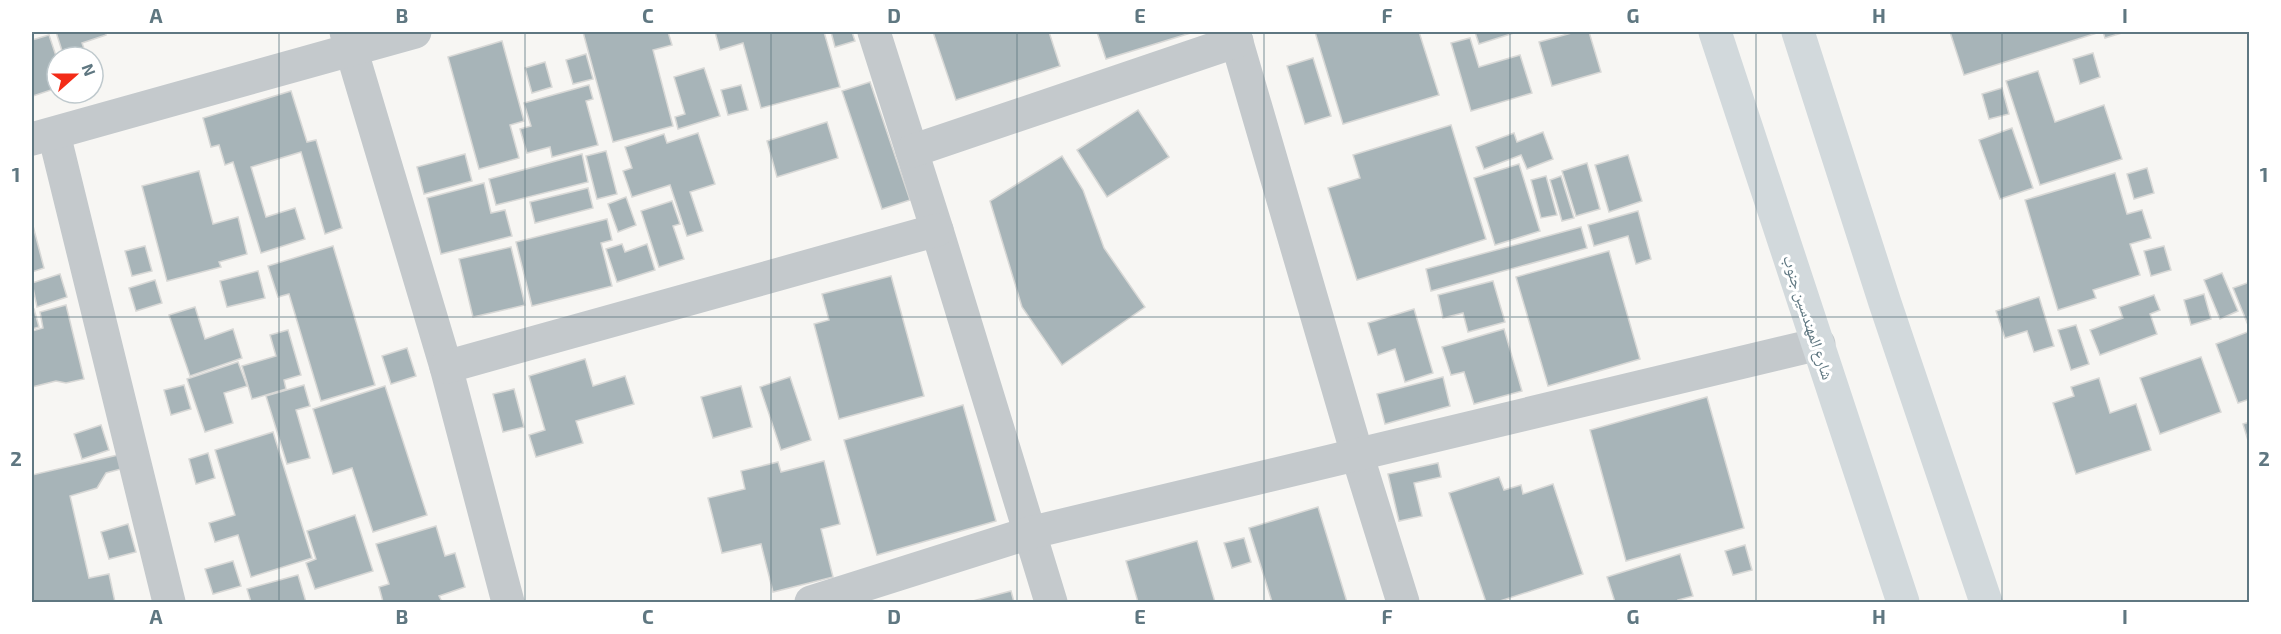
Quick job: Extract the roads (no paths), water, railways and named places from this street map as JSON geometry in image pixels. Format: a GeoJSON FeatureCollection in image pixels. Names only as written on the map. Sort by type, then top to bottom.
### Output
{"type":"FeatureCollection","features":[{"type":"Feature","properties":{"kind":"highway","name":"شارع المهندسين جنوب"},"geometry":{"type":"LineString","coordinates":[[1715,32],[1903,603]]}},
{"type":"Feature","properties":{"kind":"highway"},"geometry":{"type":"LineString","coordinates":[[1798,32],[1885,303],[1986,603]]}},
{"type":"Feature","properties":{"kind":"street"},"geometry":{"type":"LineString","coordinates":[[169,603],[43,136],[349,41],[415,32]]}},
{"type":"Feature","properties":{"kind":"street"},"geometry":{"type":"LineString","coordinates":[[874,32],[1051,603]]}},
{"type":"Feature","properties":{"kind":"street"},"geometry":{"type":"LineString","coordinates":[[912,152],[1236,36],[1357,454],[1403,603]]}},
{"type":"Feature","properties":{"kind":"street"},"geometry":{"type":"LineString","coordinates":[[349,41],[446,367],[508,603]]}},
{"type":"Feature","properties":{"kind":"street"},"geometry":{"type":"LineString","coordinates":[[446,367],[937,230]]}},
{"type":"Feature","properties":{"kind":"street"},"geometry":{"type":"LineString","coordinates":[[811,603],[1029,533],[1819,344]]}}]}
